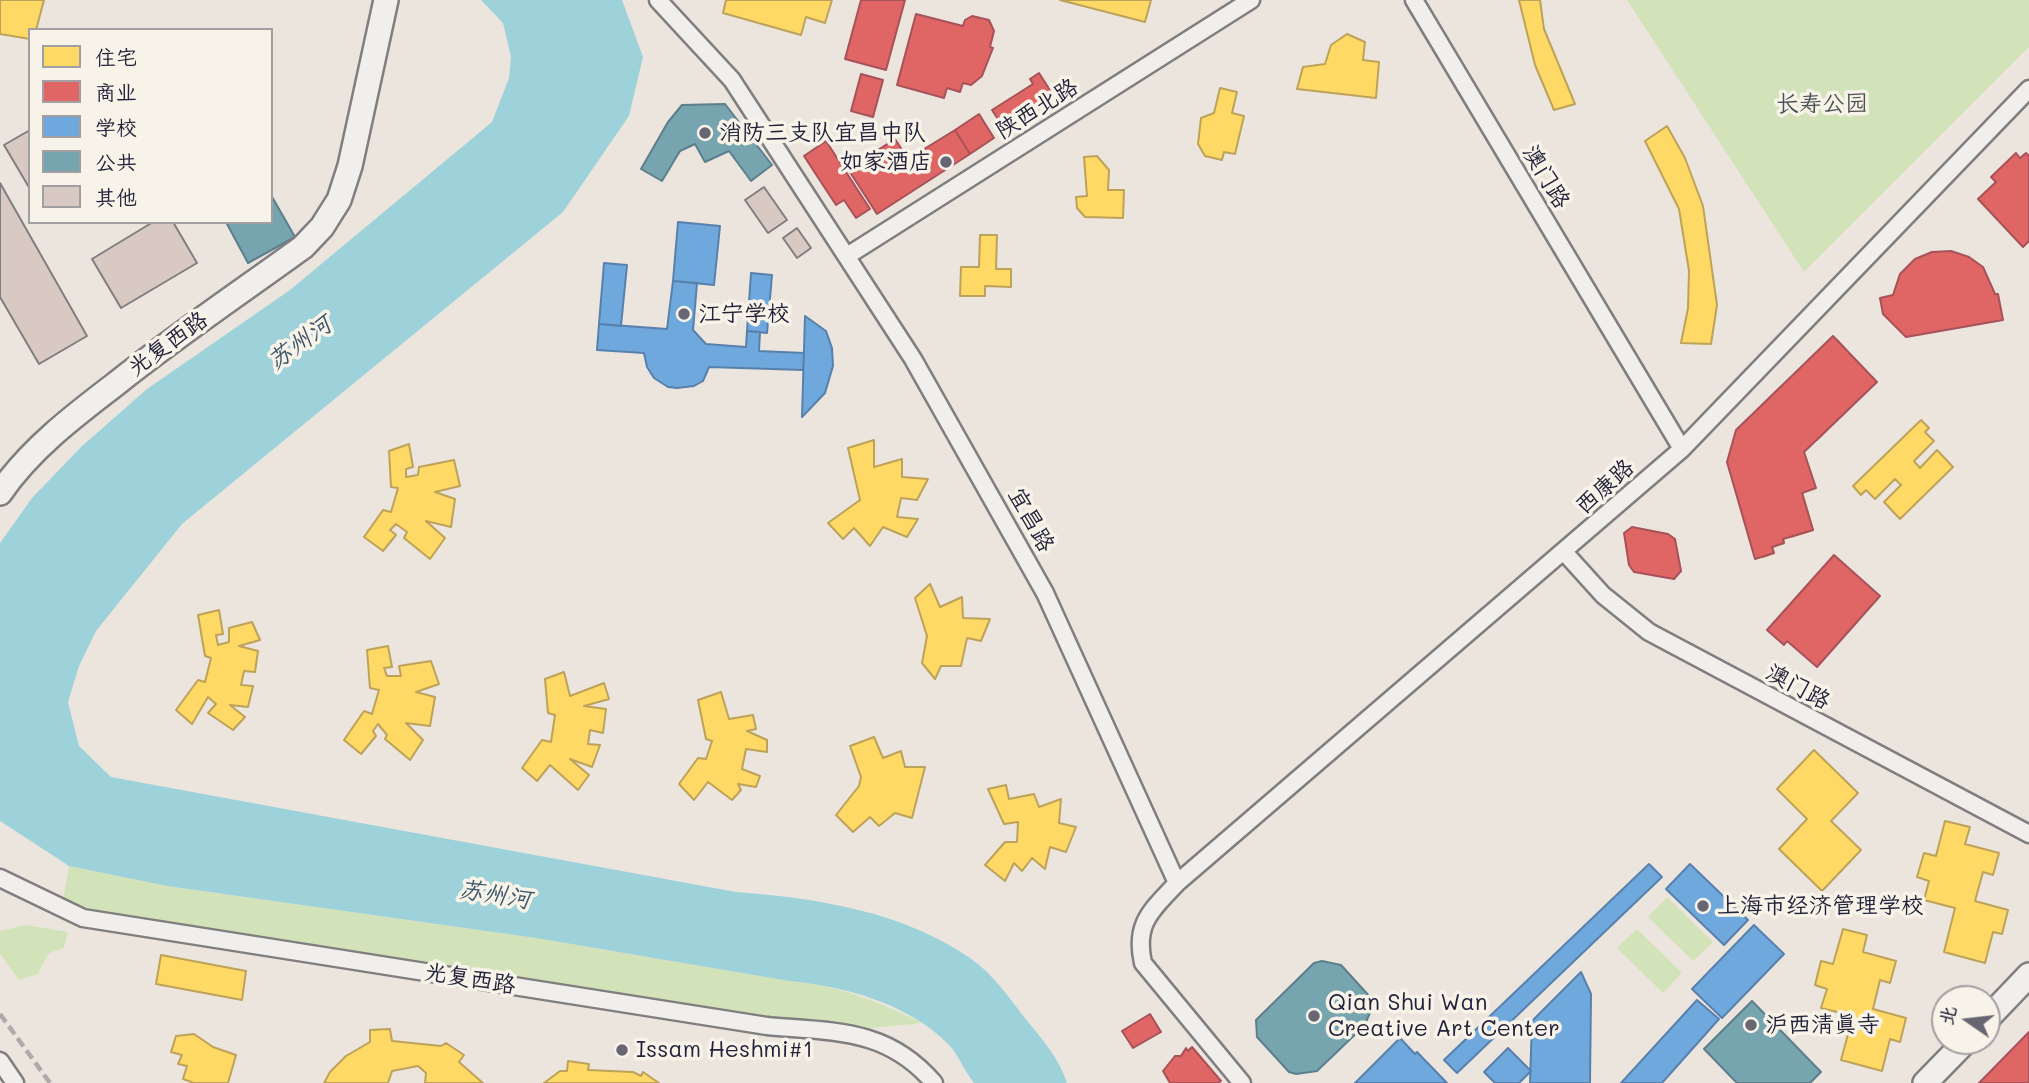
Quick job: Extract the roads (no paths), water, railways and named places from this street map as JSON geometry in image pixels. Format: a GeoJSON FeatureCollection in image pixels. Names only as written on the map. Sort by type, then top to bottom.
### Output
{"type":"FeatureCollection","features":[{"type":"Feature","properties":{"kind":"main road","name":"光复西路"},"geometry":{"type":"LineString","coordinates":[[0,493],[10,478],[70,419],[150,357],[303,247],[322,227],[339,200],[386,0]]}},
{"type":"Feature","properties":{"kind":"main road"},"geometry":{"type":"LineString","coordinates":[[2001,1004],[2029,975]]}},
{"type":"Feature","properties":{"kind":"main road"},"geometry":{"type":"LineString","coordinates":[[1925,1083],[1952,1055]]}},
{"type":"Feature","properties":{"kind":"street","name":"宜昌路"},"geometry":{"type":"LineString","coordinates":[[658,0],[732,80],[913,359],[1045,593],[1177,883]]}},
{"type":"Feature","properties":{"kind":"street","name":"陕西北路"},"geometry":{"type":"LineString","coordinates":[[847,256],[1251,0]]}},
{"type":"Feature","properties":{"kind":"street","name":"澳门路"},"geometry":{"type":"LineString","coordinates":[[1414,0],[1682,449]]}},
{"type":"Feature","properties":{"kind":"street","name":"西康路"},"geometry":{"type":"LineString","coordinates":[[1177,883],[1565,553],[1682,449],[2029,89]]}},
{"type":"Feature","properties":{"kind":"street","name":"澳门路"},"geometry":{"type":"LineString","coordinates":[[1565,553],[1603,595],[1649,632],[2029,834]]}},
{"type":"Feature","properties":{"kind":"street","name":"光复西路"},"geometry":{"type":"LineString","coordinates":[[0,878],[83,919],[767,1026],[870,1038],[893,1046],[918,1064],[934,1083]]}},
{"type":"Feature","properties":{"kind":"street"},"geometry":{"type":"LineString","coordinates":[[1177,883],[1150,911],[1141,928],[1139,945],[1143,962],[1242,1083]]}},
{"type":"Feature","properties":{"kind":"street"},"geometry":{"type":"LineString","coordinates":[[0,1060],[15,1083]]}},
{"type":"Feature","properties":{"kind":"water","name":"苏州河"},"geometry":{"type":"Polygon","coordinates":[[[481,0],[622,0],[643,57],[629,116],[563,212],[182,524],[96,631],[79,666],[68,702],[79,746],[111,777],[736,892],[827,903],[887,918],[944,942],[985,971],[1049,1048],[1067,1083],[974,1083],[951,1047],[931,1029],[894,1007],[852,992],[536,938],[167,886],[69,866],[0,821],[0,543],[32,498],[81,447],[147,389],[290,290],[492,122],[509,78],[511,57],[503,23],[481,0]]]}},
{"type":"Feature","properties":{"kind":"railway"},"geometry":{"type":"LineString","coordinates":[[0,1014],[50,1083]]}},
{"type":"Feature","properties":{"kind":"place","name":"消防三支队宜昌中队"},"geometry":{"type":"Point","coordinates":[705,133]}},
{"type":"Feature","properties":{"kind":"place","name":"如家酒店"},"geometry":{"type":"Point","coordinates":[946,162]}},
{"type":"Feature","properties":{"kind":"place","name":"江宁学校"},"geometry":{"type":"Point","coordinates":[684,314]}},
{"type":"Feature","properties":{"kind":"place","name":"上海市经济管理学校"},"geometry":{"type":"Point","coordinates":[1703,906]}},
{"type":"Feature","properties":{"kind":"place","name":"Qian Shui Wan Creative Art Center"},"geometry":{"type":"Point","coordinates":[1314,1016]}},
{"type":"Feature","properties":{"kind":"place","name":"沪西清真寺"},"geometry":{"type":"Point","coordinates":[1751,1025]}},
{"type":"Feature","properties":{"kind":"place","name":"Issam Heshmi#1"},"geometry":{"type":"Point","coordinates":[622,1050]}},
{"type":"Feature","properties":{"kind":"park label","name":"长寿公园"},"geometry":{"type":"Point","coordinates":[1822,104]}}]}
